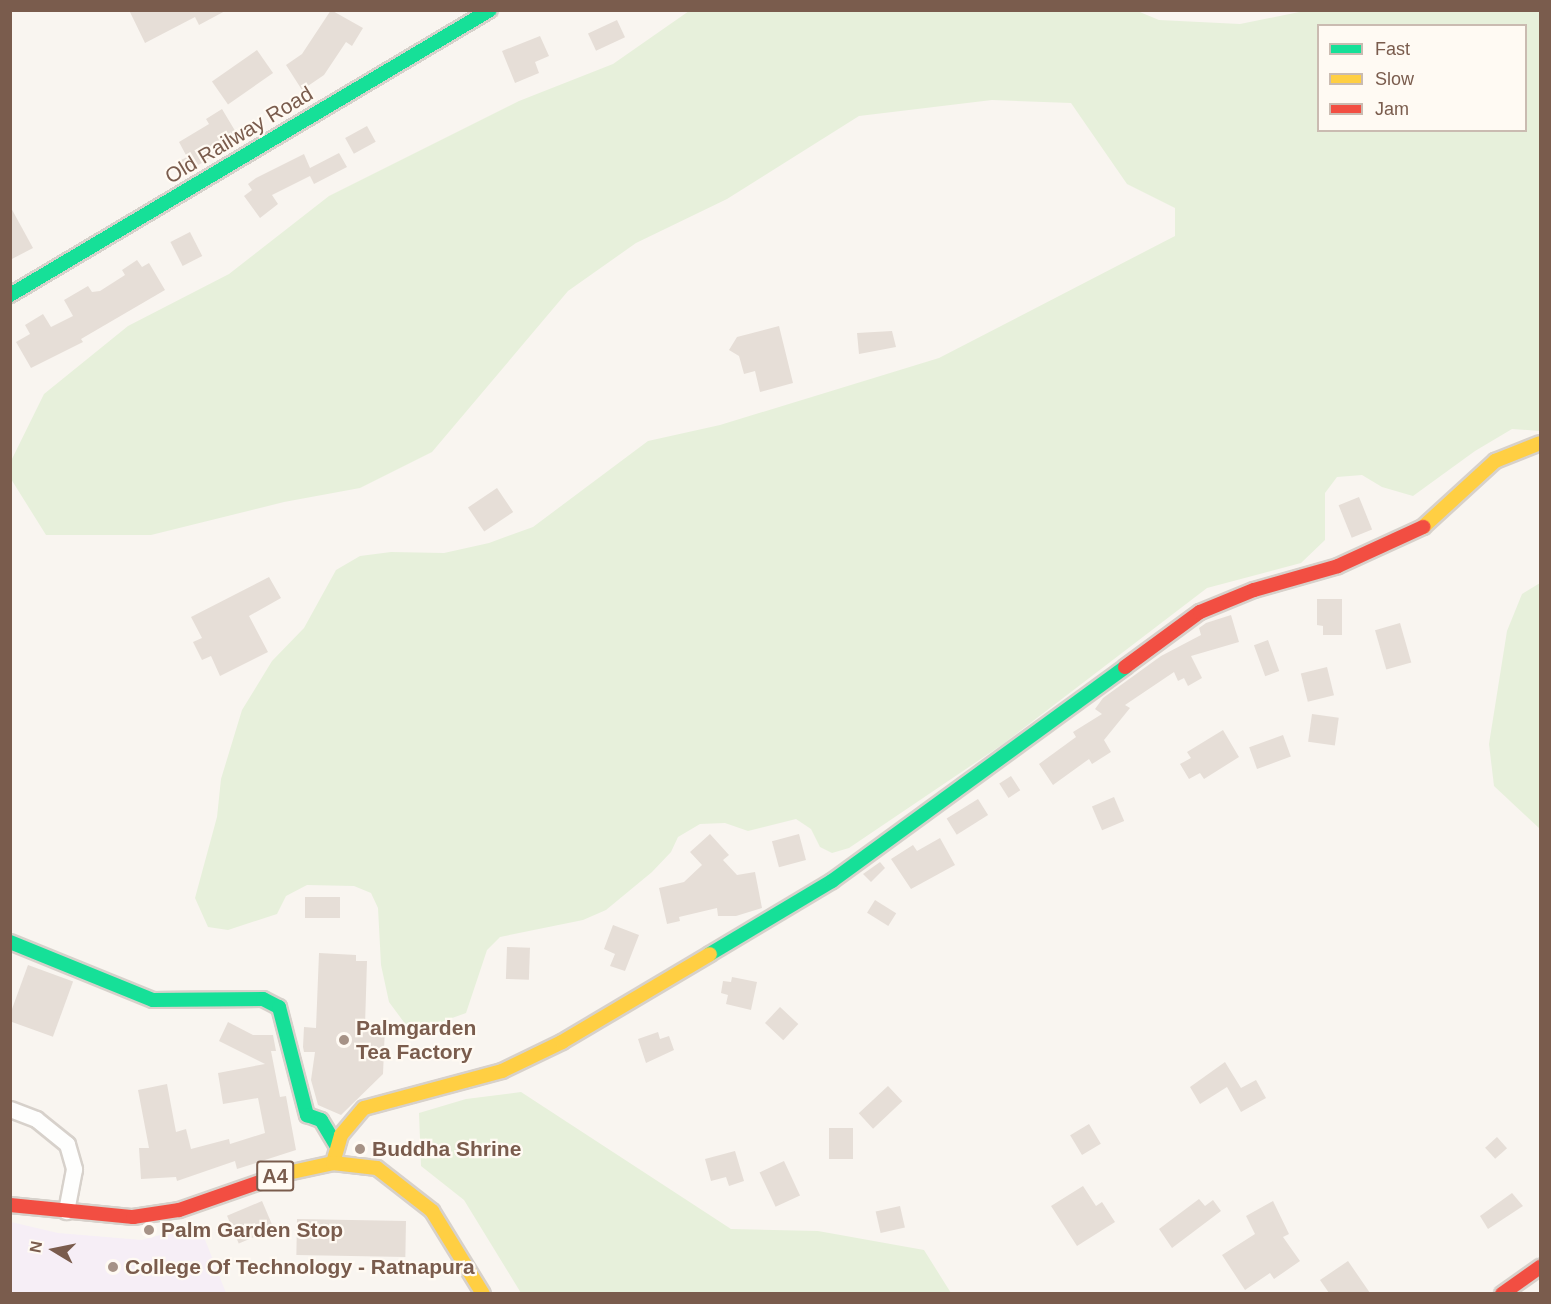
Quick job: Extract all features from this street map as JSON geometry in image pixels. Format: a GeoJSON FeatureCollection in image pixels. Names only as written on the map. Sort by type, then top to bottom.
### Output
{"type":"FeatureCollection","features":[{"type":"Feature","properties":{"kind":"main road","name":"Old Railway Road"},"geometry":{"type":"LineString","coordinates":[[10,295],[490,10]]}},
{"type":"Feature","properties":{"kind":"main road"},"geometry":{"type":"LineString","coordinates":[[333,1163],[341,1135],[364,1108],[502,1071],[562,1042],[832,881],[1200,612],[1254,590],[1338,566],[1431,522],[1496,461],[1540,443]]}},
{"type":"Feature","properties":{"kind":"main road"},"geometry":{"type":"LineString","coordinates":[[10,942],[153,1000],[263,999],[279,1007],[307,1115],[321,1120],[337,1147]]}},
{"type":"Feature","properties":{"kind":"main road","name":"A4"},"geometry":{"type":"LineString","coordinates":[[10,1205],[133,1217],[179,1210],[302,1167],[333,1163],[377,1168],[432,1211],[483,1293]]}},
{"type":"Feature","properties":{"kind":"main road"},"geometry":{"type":"LineString","coordinates":[[1502,1293],[1540,1267]]}},
{"type":"Feature","properties":{"kind":"street"},"geometry":{"type":"LineString","coordinates":[[10,1109],[36,1119],[67,1144],[74,1169],[66,1211]]}},
{"type":"Feature","properties":{"kind":"shaded area","name":"College Of Technology - Ratnapura"},"geometry":{"type":"Polygon","coordinates":[[[11,1222],[58,1233],[142,1240],[185,1228],[196,1231],[204,1237],[226,1293],[11,1293],[11,1222]]]}},
{"type":"Feature","properties":{"kind":"green space"},"geometry":{"type":"Polygon","coordinates":[[[1135,10],[1159,20],[1240,24],[1309,10],[1540,11],[1540,431],[1512,429],[1475,451],[1413,496],[1382,487],[1362,475],[1337,477],[1325,493],[1325,540],[1301,563],[1207,588],[1003,744],[849,848],[832,853],[820,847],[811,829],[796,819],[748,831],[725,823],[700,824],[678,837],[671,852],[652,872],[606,910],[583,920],[500,937],[487,950],[466,1013],[441,1022],[406,1025],[389,1002],[381,965],[378,908],[371,893],[354,886],[307,885],[286,896],[277,914],[228,930],[208,927],[195,898],[217,817],[221,779],[242,710],[272,661],[304,628],[336,570],[360,556],[391,552],[444,553],[489,543],[533,527],[648,441],[720,425],[939,358],[1175,236],[1175,208],[1127,184],[1071,103],[992,100],[859,116],[727,199],[636,243],[568,291],[432,452],[360,488],[284,502],[151,535],[46,535],[11,479],[10,463],[44,394],[128,326],[229,274],[329,196],[519,101],[613,64],[689,11],[1135,10]]]}},
{"type":"Feature","properties":{"kind":"green space"},"geometry":{"type":"Polygon","coordinates":[[[1540,583],[1540,829],[1494,786],[1489,744],[1507,631],[1522,594],[1540,583]]]}},
{"type":"Feature","properties":{"kind":"green space"},"geometry":{"type":"Polygon","coordinates":[[[521,1092],[731,1229],[818,1231],[924,1250],[951,1293],[521,1293],[464,1200],[421,1166],[419,1113],[466,1099],[521,1092]]]}},
{"type":"Feature","properties":{"kind":"building"},"geometry":{"type":"Polygon","coordinates":[[[129,10],[227,10],[199,25],[195,17],[145,43],[129,10]]]}},
{"type":"Feature","properties":{"kind":"building"},"geometry":{"type":"Polygon","coordinates":[[[331,10],[363,28],[352,46],[346,42],[324,75],[302,90],[286,65],[302,54],[331,10]]]}},
{"type":"Feature","properties":{"kind":"building"},"geometry":{"type":"Polygon","coordinates":[[[617,20],[625,37],[596,51],[588,34],[617,20]]]}},
{"type":"Feature","properties":{"kind":"building"},"geometry":{"type":"Polygon","coordinates":[[[540,36],[549,56],[535,62],[539,73],[515,83],[502,51],[540,36]]]}},
{"type":"Feature","properties":{"kind":"building"},"geometry":{"type":"Polygon","coordinates":[[[257,50],[273,73],[228,104],[212,82],[257,50]]]}},
{"type":"Feature","properties":{"kind":"building"},"geometry":{"type":"Polygon","coordinates":[[[222,109],[237,134],[220,143],[224,150],[188,171],[181,160],[187,157],[179,142],[209,124],[206,119],[222,109]]]}},
{"type":"Feature","properties":{"kind":"building"},"geometry":{"type":"Polygon","coordinates":[[[367,126],[376,142],[354,154],[345,138],[367,126]]]}},
{"type":"Feature","properties":{"kind":"building"},"geometry":{"type":"Polygon","coordinates":[[[339,153],[347,167],[314,184],[310,176],[272,195],[278,204],[260,218],[244,196],[252,190],[248,184],[256,178],[304,154],[310,168],[339,153]]]}},
{"type":"Feature","properties":{"kind":"building"},"geometry":{"type":"Polygon","coordinates":[[[10,206],[33,248],[10,260],[10,206]]]}},
{"type":"Feature","properties":{"kind":"building"},"geometry":{"type":"Polygon","coordinates":[[[190,232],[202,256],[183,266],[170,242],[190,232]]]}},
{"type":"Feature","properties":{"kind":"building"},"geometry":{"type":"Polygon","coordinates":[[[137,260],[142,267],[149,263],[165,290],[81,339],[83,342],[31,368],[16,342],[30,334],[25,325],[43,314],[51,327],[73,316],[64,300],[88,286],[92,292],[100,291],[125,275],[122,270],[137,260]]]}},
{"type":"Feature","properties":{"kind":"building"},"geometry":{"type":"Polygon","coordinates":[[[779,326],[793,383],[760,392],[755,371],[744,374],[739,356],[729,350],[737,337],[779,326]]]}},
{"type":"Feature","properties":{"kind":"building"},"geometry":{"type":"Polygon","coordinates":[[[892,331],[896,347],[859,354],[857,333],[892,331]]]}},
{"type":"Feature","properties":{"kind":"building"},"geometry":{"type":"Polygon","coordinates":[[[497,488],[513,512],[484,532],[468,508],[497,488]]]}},
{"type":"Feature","properties":{"kind":"building"},"geometry":{"type":"Polygon","coordinates":[[[1359,497],[1372,529],[1352,538],[1339,505],[1359,497]]]}},
{"type":"Feature","properties":{"kind":"building"},"geometry":{"type":"Polygon","coordinates":[[[269,577],[281,598],[249,616],[268,652],[220,676],[211,656],[202,660],[193,642],[202,638],[191,617],[269,577]]]}},
{"type":"Feature","properties":{"kind":"building"},"geometry":{"type":"Polygon","coordinates":[[[1317,599],[1342,599],[1342,635],[1323,635],[1323,626],[1317,625],[1317,599]]]}},
{"type":"Feature","properties":{"kind":"building"},"geometry":{"type":"Polygon","coordinates":[[[1231,615],[1239,642],[1191,656],[1202,678],[1188,686],[1184,678],[1178,681],[1174,672],[1125,705],[1130,708],[1104,740],[1111,752],[1092,764],[1089,759],[1053,785],[1039,764],[1076,737],[1073,732],[1102,714],[1095,709],[1103,698],[1161,656],[1201,635],[1199,628],[1206,623],[1231,615]]]}},
{"type":"Feature","properties":{"kind":"building"},"geometry":{"type":"Polygon","coordinates":[[[1400,623],[1411,662],[1386,670],[1375,630],[1400,623]]]}},
{"type":"Feature","properties":{"kind":"building"},"geometry":{"type":"Polygon","coordinates":[[[1268,640],[1279,671],[1265,676],[1254,645],[1268,640]]]}},
{"type":"Feature","properties":{"kind":"building"},"geometry":{"type":"Polygon","coordinates":[[[1327,667],[1334,695],[1308,702],[1301,674],[1327,667]]]}},
{"type":"Feature","properties":{"kind":"building"},"geometry":{"type":"Polygon","coordinates":[[[1312,714],[1339,718],[1335,745],[1308,742],[1312,714]]]}},
{"type":"Feature","properties":{"kind":"building"},"geometry":{"type":"Polygon","coordinates":[[[1223,730],[1239,757],[1204,779],[1200,773],[1189,779],[1180,764],[1191,758],[1187,752],[1223,730]]]}},
{"type":"Feature","properties":{"kind":"building"},"geometry":{"type":"Polygon","coordinates":[[[1283,735],[1291,757],[1257,769],[1249,747],[1283,735]]]}},
{"type":"Feature","properties":{"kind":"building"},"geometry":{"type":"Polygon","coordinates":[[[1011,776],[1020,790],[1009,798],[999,784],[1011,776]]]}},
{"type":"Feature","properties":{"kind":"building"},"geometry":{"type":"Polygon","coordinates":[[[1114,797],[1124,821],[1102,830],[1092,806],[1114,797]]]}},
{"type":"Feature","properties":{"kind":"building"},"geometry":{"type":"Polygon","coordinates":[[[978,799],[988,815],[957,835],[947,819],[978,799]]]}},
{"type":"Feature","properties":{"kind":"building"},"geometry":{"type":"Polygon","coordinates":[[[710,834],[729,855],[723,860],[737,875],[755,872],[762,908],[736,916],[718,916],[717,908],[679,917],[680,921],[667,924],[659,888],[684,882],[702,865],[690,852],[710,834]]]}},
{"type":"Feature","properties":{"kind":"building"},"geometry":{"type":"Polygon","coordinates":[[[799,834],[806,860],[779,867],[772,841],[799,834]]]}},
{"type":"Feature","properties":{"kind":"building"},"geometry":{"type":"Polygon","coordinates":[[[940,838],[955,865],[911,889],[891,859],[913,845],[917,851],[940,838]]]}},
{"type":"Feature","properties":{"kind":"building"},"geometry":{"type":"Polygon","coordinates":[[[880,862],[885,868],[871,882],[863,874],[880,862]]]}},
{"type":"Feature","properties":{"kind":"building"},"geometry":{"type":"Polygon","coordinates":[[[305,897],[340,897],[340,918],[305,918],[305,897]]]}},
{"type":"Feature","properties":{"kind":"building"},"geometry":{"type":"Polygon","coordinates":[[[875,900],[896,913],[888,926],[867,913],[875,900]]]}},
{"type":"Feature","properties":{"kind":"building"},"geometry":{"type":"Polygon","coordinates":[[[613,925],[639,935],[625,971],[610,966],[615,954],[604,949],[613,925]]]}},
{"type":"Feature","properties":{"kind":"building"},"geometry":{"type":"Polygon","coordinates":[[[507,947],[530,948],[529,980],[506,979],[507,947]]]}},
{"type":"Feature","properties":{"kind":"building","name":"Palmgarden Tea Factory"},"geometry":{"type":"Polygon","coordinates":[[[319,953],[356,955],[356,961],[367,961],[365,1026],[385,1027],[383,1074],[341,1115],[318,1105],[311,1080],[315,1052],[304,1052],[303,1047],[304,1027],[316,1028],[319,953]]]}},
{"type":"Feature","properties":{"kind":"building"},"geometry":{"type":"Polygon","coordinates":[[[28,965],[73,981],[53,1037],[10,1021],[10,1014],[28,965]]]}},
{"type":"Feature","properties":{"kind":"building"},"geometry":{"type":"Polygon","coordinates":[[[732,977],[757,982],[751,1010],[726,1004],[728,995],[721,993],[723,981],[731,982],[732,977]]]}},
{"type":"Feature","properties":{"kind":"building"},"geometry":{"type":"Polygon","coordinates":[[[780,1007],[798,1024],[783,1040],[765,1023],[780,1007]]]}},
{"type":"Feature","properties":{"kind":"building"},"geometry":{"type":"Polygon","coordinates":[[[228,1022],[253,1035],[273,1035],[276,1051],[271,1051],[280,1097],[286,1096],[296,1150],[237,1169],[235,1161],[177,1181],[176,1177],[141,1179],[139,1148],[149,1148],[138,1090],[167,1084],[176,1132],[186,1129],[191,1149],[229,1139],[230,1144],[265,1133],[258,1098],[223,1104],[218,1073],[265,1064],[219,1041],[228,1022]]]}},
{"type":"Feature","properties":{"kind":"building"},"geometry":{"type":"Polygon","coordinates":[[[658,1032],[660,1039],[669,1036],[674,1050],[646,1063],[638,1039],[658,1032]]]}},
{"type":"Feature","properties":{"kind":"building"},"geometry":{"type":"Polygon","coordinates":[[[1225,1062],[1241,1088],[1256,1080],[1266,1098],[1241,1112],[1227,1087],[1200,1104],[1190,1087],[1225,1062]]]}},
{"type":"Feature","properties":{"kind":"building"},"geometry":{"type":"Polygon","coordinates":[[[888,1086],[902,1101],[873,1129],[859,1113],[888,1086]]]}},
{"type":"Feature","properties":{"kind":"building"},"geometry":{"type":"Polygon","coordinates":[[[1089,1124],[1101,1144],[1082,1155],[1070,1135],[1089,1124]]]}},
{"type":"Feature","properties":{"kind":"building"},"geometry":{"type":"Polygon","coordinates":[[[829,1128],[853,1128],[853,1159],[829,1159],[829,1128]]]}},
{"type":"Feature","properties":{"kind":"building"},"geometry":{"type":"Polygon","coordinates":[[[1497,1137],[1507,1148],[1495,1159],[1485,1148],[1497,1137]]]}},
{"type":"Feature","properties":{"kind":"building"},"geometry":{"type":"Polygon","coordinates":[[[735,1151],[744,1181],[729,1186],[726,1177],[711,1181],[705,1159],[735,1151]]]}},
{"type":"Feature","properties":{"kind":"building"},"geometry":{"type":"Polygon","coordinates":[[[784,1161],[800,1195],[776,1207],[760,1172],[784,1161]]]}},
{"type":"Feature","properties":{"kind":"building"},"geometry":{"type":"Polygon","coordinates":[[[1083,1186],[1096,1206],[1102,1202],[1115,1222],[1077,1246],[1051,1206],[1083,1186]]]}},
{"type":"Feature","properties":{"kind":"building"},"geometry":{"type":"Polygon","coordinates":[[[1512,1193],[1523,1206],[1488,1229],[1480,1216],[1512,1193]]]}},
{"type":"Feature","properties":{"kind":"building"},"geometry":{"type":"Polygon","coordinates":[[[1199,1199],[1205,1206],[1213,1200],[1221,1211],[1172,1248],[1159,1229],[1199,1199]]]}},
{"type":"Feature","properties":{"kind":"building"},"geometry":{"type":"Polygon","coordinates":[[[262,1201],[274,1229],[239,1243],[227,1216],[262,1201]]]}},
{"type":"Feature","properties":{"kind":"building"},"geometry":{"type":"Polygon","coordinates":[[[1273,1201],[1289,1234],[1283,1237],[1300,1261],[1274,1279],[1270,1273],[1245,1290],[1222,1255],[1255,1234],[1246,1216],[1273,1201]]]}},
{"type":"Feature","properties":{"kind":"building"},"geometry":{"type":"Polygon","coordinates":[[[900,1206],[905,1227],[881,1233],[876,1212],[900,1206]]]}},
{"type":"Feature","properties":{"kind":"building"},"geometry":{"type":"Polygon","coordinates":[[[297,1219],[406,1221],[405,1257],[296,1255],[297,1219]]]}},
{"type":"Feature","properties":{"kind":"building"},"geometry":{"type":"Polygon","coordinates":[[[1348,1261],[1370,1293],[1329,1293],[1320,1280],[1348,1261]]]}},
{"type":"Feature","properties":{"kind":"traffic: fast"},"geometry":{"type":"LineString","coordinates":[[10,295],[490,10]]}},
{"type":"Feature","properties":{"kind":"traffic: fast"},"geometry":{"type":"LineString","coordinates":[[710,954],[832,881],[1125,667]]}},
{"type":"Feature","properties":{"kind":"traffic: fast"},"geometry":{"type":"LineString","coordinates":[[10,942],[153,1000],[263,999],[279,1007],[307,1115],[321,1120],[337,1147]]}},
{"type":"Feature","properties":{"kind":"traffic: slow"},"geometry":{"type":"LineString","coordinates":[[1423,527],[1495,461],[1540,443]]}},
{"type":"Feature","properties":{"kind":"traffic: slow"},"geometry":{"type":"LineString","coordinates":[[333,1163],[341,1135],[364,1108],[502,1071],[562,1042],[710,954]]}},
{"type":"Feature","properties":{"kind":"traffic: slow"},"geometry":{"type":"LineString","coordinates":[[283,1174],[333,1163],[377,1168],[432,1211],[483,1294]]}},
{"type":"Feature","properties":{"kind":"traffic: jam"},"geometry":{"type":"LineString","coordinates":[[1125,667],[1200,612],[1254,590],[1338,566],[1423,527]]}},
{"type":"Feature","properties":{"kind":"traffic: jam"},"geometry":{"type":"LineString","coordinates":[[10,1205],[133,1217],[179,1210],[283,1174]]}},
{"type":"Feature","properties":{"kind":"traffic: jam"},"geometry":{"type":"LineString","coordinates":[[1502,1294],[1540,1267]]}},
{"type":"Feature","properties":{"kind":"place","name":"Palmgarden Tea Factory"},"geometry":{"type":"Point","coordinates":[344,1040]}},
{"type":"Feature","properties":{"kind":"place","name":"Buddha Shrine"},"geometry":{"type":"Point","coordinates":[360,1149]}},
{"type":"Feature","properties":{"kind":"place","name":"Palm Garden Stop"},"geometry":{"type":"Point","coordinates":[149,1230]}},
{"type":"Feature","properties":{"kind":"place","name":"College Of Technology - Ratnapura"},"geometry":{"type":"Point","coordinates":[113,1267]}}]}
